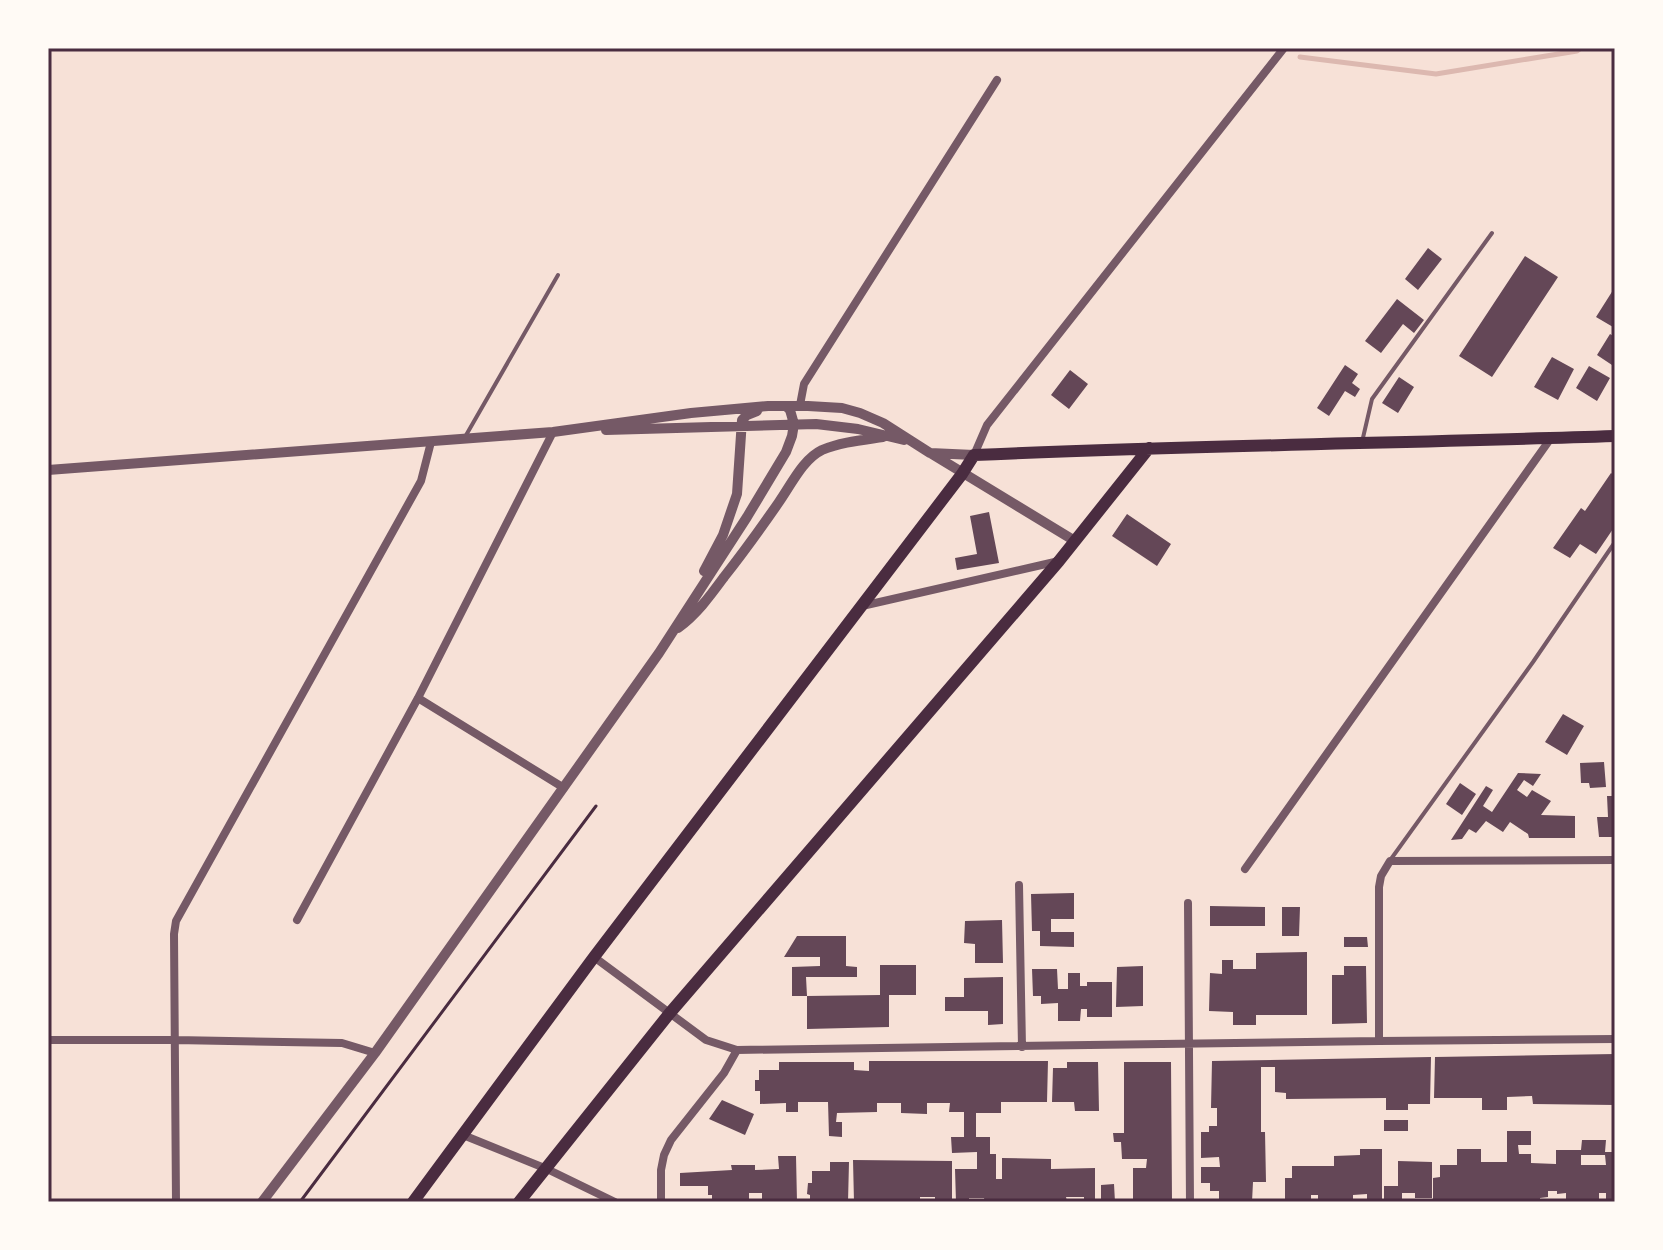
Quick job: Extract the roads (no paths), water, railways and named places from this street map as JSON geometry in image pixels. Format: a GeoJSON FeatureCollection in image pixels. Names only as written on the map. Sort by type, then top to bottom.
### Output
{"type":"FeatureCollection","features":[{"type":"Feature","properties":{"kind":"main road"},"geometry":{"type":"LineString","coordinates":[[413,1202],[974,455],[1615,436]]}},
{"type":"Feature","properties":{"kind":"main road"},"geometry":{"type":"LineString","coordinates":[[519,1202],[669,1014],[1059,561],[1149,448]]}},
{"type":"Feature","properties":{"kind":"street"},"geometry":{"type":"LineString","coordinates":[[930,453],[974,455],[987,425],[1284,48]]}},
{"type":"Feature","properties":{"kind":"street"},"geometry":{"type":"LineString","coordinates":[[800,405],[804,384],[997,80]]}},
{"type":"Feature","properties":{"kind":"street"},"geometry":{"type":"LineString","coordinates":[[48,470],[553,432],[633,420],[800,405],[842,408],[883,423],[1075,541]]}},
{"type":"Feature","properties":{"kind":"street"},"geometry":{"type":"LineString","coordinates":[[659,653],[712,558],[727,524],[737,494],[742,420],[747,415],[773,406]]}},
{"type":"Feature","properties":{"kind":"street"},"geometry":{"type":"LineString","coordinates":[[262,1202],[375,1053],[659,653],[786,452],[794,424],[786,406]]}},
{"type":"Feature","properties":{"kind":"street"},"geometry":{"type":"LineString","coordinates":[[568,430],[794,424],[839,426],[909,441]]}},
{"type":"Feature","properties":{"kind":"street"},"geometry":{"type":"LineString","coordinates":[[297,920],[418,698],[553,432]]}},
{"type":"Feature","properties":{"kind":"street"},"geometry":{"type":"LineString","coordinates":[[673,631],[691,619],[813,456],[832,447],[888,436]]}},
{"type":"Feature","properties":{"kind":"street"},"geometry":{"type":"LineString","coordinates":[[1245,869],[1551,438]]}},
{"type":"Feature","properties":{"kind":"street"},"geometry":{"type":"LineString","coordinates":[[176,1202],[176,921],[421,481],[431,442]]}},
{"type":"Feature","properties":{"kind":"street"},"geometry":{"type":"LineString","coordinates":[[861,606],[1059,561]]}},
{"type":"Feature","properties":{"kind":"street"},"geometry":{"type":"LineString","coordinates":[[418,698],[564,788]]}},
{"type":"Feature","properties":{"kind":"street"},"geometry":{"type":"LineString","coordinates":[[1379,1041],[1379,887],[1381,876],[1390,861],[1615,860]]}},
{"type":"Feature","properties":{"kind":"street"},"geometry":{"type":"LineString","coordinates":[[1019,885],[1022,1047]]}},
{"type":"Feature","properties":{"kind":"street"},"geometry":{"type":"LineString","coordinates":[[1188,903],[1190,1202]]}},
{"type":"Feature","properties":{"kind":"street"},"geometry":{"type":"LineString","coordinates":[[594,957],[706,1040],[737,1050],[1615,1039]]}},
{"type":"Feature","properties":{"kind":"street"},"geometry":{"type":"LineString","coordinates":[[48,1040],[342,1043],[375,1053]]}},
{"type":"Feature","properties":{"kind":"street"},"geometry":{"type":"LineString","coordinates":[[661,1202],[661,1170],[671,1140],[724,1073],[737,1050]]}},
{"type":"Feature","properties":{"kind":"street"},"geometry":{"type":"LineString","coordinates":[[463,1135],[547,1169],[615,1202]]}},
{"type":"Feature","properties":{"kind":"lane"},"geometry":{"type":"LineString","coordinates":[[1361,444],[1372,399],[1492,233]]}},
{"type":"Feature","properties":{"kind":"lane"},"geometry":{"type":"LineString","coordinates":[[464,439],[558,275]]}},
{"type":"Feature","properties":{"kind":"lane"},"geometry":{"type":"LineString","coordinates":[[1390,861],[1615,542]]}},
{"type":"Feature","properties":{"kind":"waterway"},"geometry":{"type":"LineString","coordinates":[[1300,57],[1436,74],[1581,48]]}}]}
